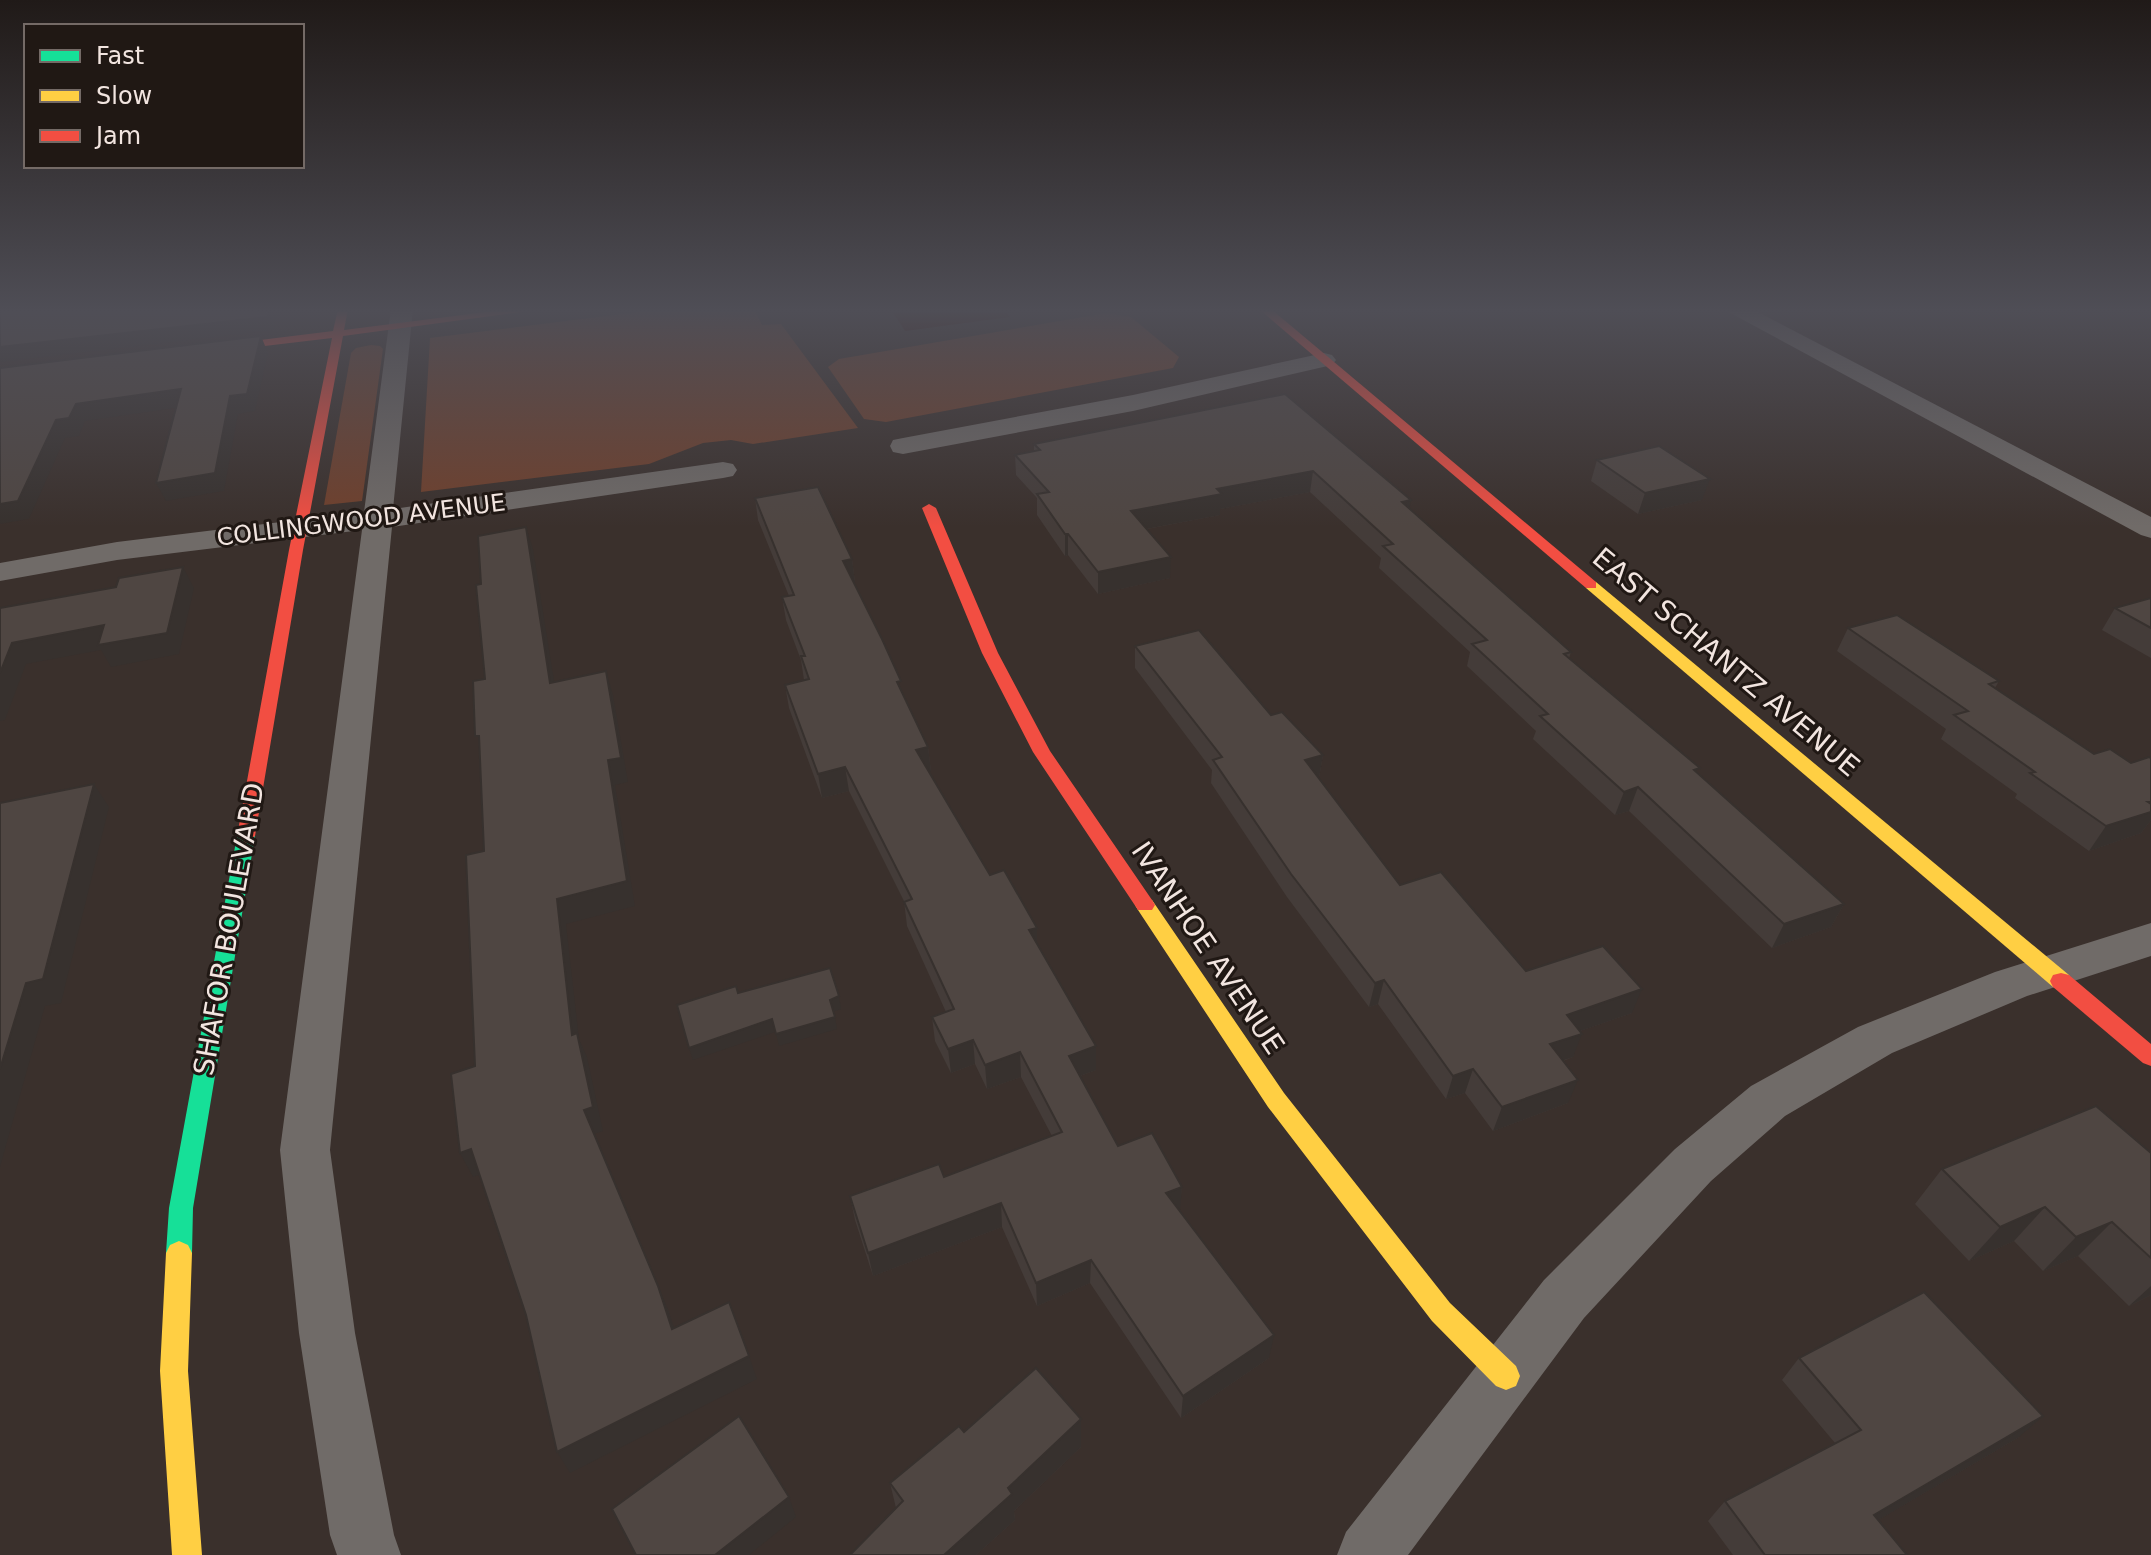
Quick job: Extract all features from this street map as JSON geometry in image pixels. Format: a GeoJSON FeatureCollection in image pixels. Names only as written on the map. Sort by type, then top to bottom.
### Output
{"type":"FeatureCollection","features":[{"type":"Feature","properties":{"kind":"street","name":"SHAFOR BOULEVARD"},"geometry":{"type":"LineString","coordinates":[[187,1555],[174,1371],[181,1208],[328,382]]}},
{"type":"Feature","properties":{"kind":"street"},"geometry":{"type":"LineString","coordinates":[[369,1555],[362,1535],[327,1333],[305,1150],[393,382]]}},
{"type":"Feature","properties":{"kind":"street"},"geometry":{"type":"LineString","coordinates":[[903,446],[1133,403],[1228,382]]}},
{"type":"Feature","properties":{"kind":"street","name":"EAST SCHANTZ AVENUE"},"geometry":{"type":"LineString","coordinates":[[1350,382],[2151,1057]]}},
{"type":"Feature","properties":{"kind":"street"},"geometry":{"type":"LineString","coordinates":[[1872,382],[2151,529]]}},
{"type":"Feature","properties":{"kind":"street","name":"COLLINGWOOD AVENUE"},"geometry":{"type":"LineString","coordinates":[[0,572],[117,551],[376,521],[723,470]]}},
{"type":"Feature","properties":{"kind":"street","name":"IVANHOE AVENUE"},"geometry":{"type":"LineString","coordinates":[[929,508],[990,653],[1050,765],[1276,1100],[1441,1312],[1506,1376]]}},
{"type":"Feature","properties":{"kind":"street"},"geometry":{"type":"LineString","coordinates":[[1369,1555],[1564,1299],[1693,1165],[1768,1101],[1875,1040],[2011,984],[2151,939]]}},
{"type":"Feature","properties":{"kind":"shaded area"},"geometry":{"type":"Polygon","coordinates":[[[346,382],[379,382],[362,501],[324,505],[346,382]]]}},
{"type":"Feature","properties":{"kind":"shaded area"},"geometry":{"type":"Polygon","coordinates":[[[427,382],[824,382],[858,428],[753,444],[731,440],[703,443],[649,464],[421,492],[427,382]]]}},
{"type":"Feature","properties":{"kind":"shaded area"},"geometry":{"type":"Polygon","coordinates":[[[838,382],[1101,382],[886,422],[864,419],[838,382]]]}},
{"type":"Feature","properties":{"kind":"building"},"geometry":{"type":"Polygon","coordinates":[[[0,382],[250,382],[247,394],[230,396],[215,473],[156,483],[181,389],[76,404],[69,418],[56,420],[18,501],[0,504],[0,382]]]}},
{"type":"Feature","properties":{"kind":"building"},"geometry":{"type":"Polygon","coordinates":[[[1285,394],[1411,500],[1402,502],[1571,652],[1564,654],[1700,768],[1694,770],[1844,904],[1784,924],[1638,787],[1624,792],[1540,716],[1548,714],[1472,644],[1487,640],[1383,546],[1393,544],[1313,471],[1217,489],[1222,494],[1131,511],[1171,557],[1098,572],[1065,534],[1037,494],[1049,492],[1015,455],[1040,450],[1034,444],[1285,394]]]}},
{"type":"Feature","properties":{"kind":"building"},"geometry":{"type":"Polygon","coordinates":[[[1659,446],[1710,479],[1645,493],[1597,460],[1659,446]]]}},
{"type":"Feature","properties":{"kind":"building"},"geometry":{"type":"Polygon","coordinates":[[[818,487],[852,559],[843,561],[882,639],[901,681],[897,682],[928,747],[916,750],[990,875],[1004,870],[1037,928],[1029,930],[1096,1046],[1069,1056],[1118,1146],[1152,1133],[1182,1187],[1166,1193],[1274,1335],[1183,1396],[1091,1260],[1036,1283],[1001,1203],[868,1253],[850,1196],[939,1164],[944,1177],[1062,1132],[1020,1052],[985,1065],[973,1040],[948,1049],[932,1017],[954,1009],[904,902],[912,899],[845,767],[818,774],[785,685],[809,679],[801,656],[805,656],[782,597],[794,595],[755,498],[818,487]]]}},
{"type":"Feature","properties":{"kind":"building"},"geometry":{"type":"Polygon","coordinates":[[[526,527],[550,683],[606,671],[621,758],[608,760],[627,881],[557,899],[572,1035],[577,1033],[593,1107],[584,1110],[658,1286],[672,1329],[729,1302],[749,1356],[557,1452],[526,1315],[471,1149],[460,1153],[451,1074],[475,1066],[466,855],[484,851],[479,736],[475,736],[473,681],[485,679],[476,585],[481,584],[478,536],[526,527]]]}},
{"type":"Feature","properties":{"kind":"building"},"geometry":{"type":"Polygon","coordinates":[[[183,567],[167,633],[98,645],[104,625],[12,643],[0,673],[0,608],[116,587],[119,578],[183,567]]]}},
{"type":"Feature","properties":{"kind":"building"},"geometry":{"type":"Polygon","coordinates":[[[2151,598],[2151,628],[2115,608],[2151,598]]]}},
{"type":"Feature","properties":{"kind":"building"},"geometry":{"type":"Polygon","coordinates":[[[1897,615],[1999,681],[1989,684],[2094,754],[2110,749],[2131,763],[2151,758],[2151,802],[2148,802],[2151,812],[2106,826],[1954,715],[1968,711],[1848,628],[1897,615]]]}},
{"type":"Feature","properties":{"kind":"building"},"geometry":{"type":"Polygon","coordinates":[[[1199,630],[1271,715],[1282,712],[1323,755],[1305,760],[1400,885],[1441,872],[1526,971],[1603,946],[1642,989],[1567,1015],[1582,1034],[1550,1044],[1578,1080],[1502,1107],[1473,1069],[1453,1076],[1384,980],[1375,983],[1291,874],[1213,760],[1222,757],[1135,646],[1199,630]]]}},
{"type":"Feature","properties":{"kind":"building"},"geometry":{"type":"Polygon","coordinates":[[[94,784],[43,979],[26,983],[0,1069],[0,803],[94,784]]]}},
{"type":"Feature","properties":{"kind":"building"},"geometry":{"type":"Polygon","coordinates":[[[830,968],[839,996],[830,1000],[835,1017],[776,1034],[772,1019],[689,1048],[677,1005],[736,986],[738,993],[830,968]]]}},
{"type":"Feature","properties":{"kind":"building"},"geometry":{"type":"Polygon","coordinates":[[[2096,1106],[2151,1153],[2151,1258],[2112,1222],[2076,1237],[2045,1207],[2000,1227],[1942,1169],[2096,1106]]]}},
{"type":"Feature","properties":{"kind":"building"},"geometry":{"type":"Polygon","coordinates":[[[1924,1292],[2043,1416],[1874,1515],[1907,1555],[1765,1555],[1725,1501],[1861,1430],[1799,1358],[1924,1292]]]}},
{"type":"Feature","properties":{"kind":"building"},"geometry":{"type":"Polygon","coordinates":[[[1036,1368],[1081,1419],[1008,1488],[1012,1494],[944,1555],[850,1555],[903,1501],[890,1483],[959,1426],[964,1432],[1036,1368]]]}},
{"type":"Feature","properties":{"kind":"building"},"geometry":{"type":"Polygon","coordinates":[[[739,1416],[789,1497],[715,1555],[636,1555],[612,1509],[739,1416]]]}},
{"type":"Feature","properties":{"kind":"traffic: fast"},"geometry":{"type":"LineString","coordinates":[[179,1253],[181,1208],[246,836]]}},
{"type":"Feature","properties":{"kind":"traffic: slow"},"geometry":{"type":"LineString","coordinates":[[1591,585],[2061,981]]}},
{"type":"Feature","properties":{"kind":"traffic: slow"},"geometry":{"type":"LineString","coordinates":[[1145,905],[1276,1100],[1441,1312],[1506,1376]]}},
{"type":"Feature","properties":{"kind":"traffic: slow"},"geometry":{"type":"LineString","coordinates":[[179,1253],[174,1371],[187,1555]]}},
{"type":"Feature","properties":{"kind":"traffic: jam"},"geometry":{"type":"LineString","coordinates":[[246,836],[329,382]]}},
{"type":"Feature","properties":{"kind":"traffic: jam"},"geometry":{"type":"LineString","coordinates":[[1350,382],[1591,585]]}},
{"type":"Feature","properties":{"kind":"traffic: jam"},"geometry":{"type":"LineString","coordinates":[[929,508],[990,653],[1042,752],[1145,905]]}},
{"type":"Feature","properties":{"kind":"traffic: jam"},"geometry":{"type":"LineString","coordinates":[[2061,981],[2151,1057]]}}]}
